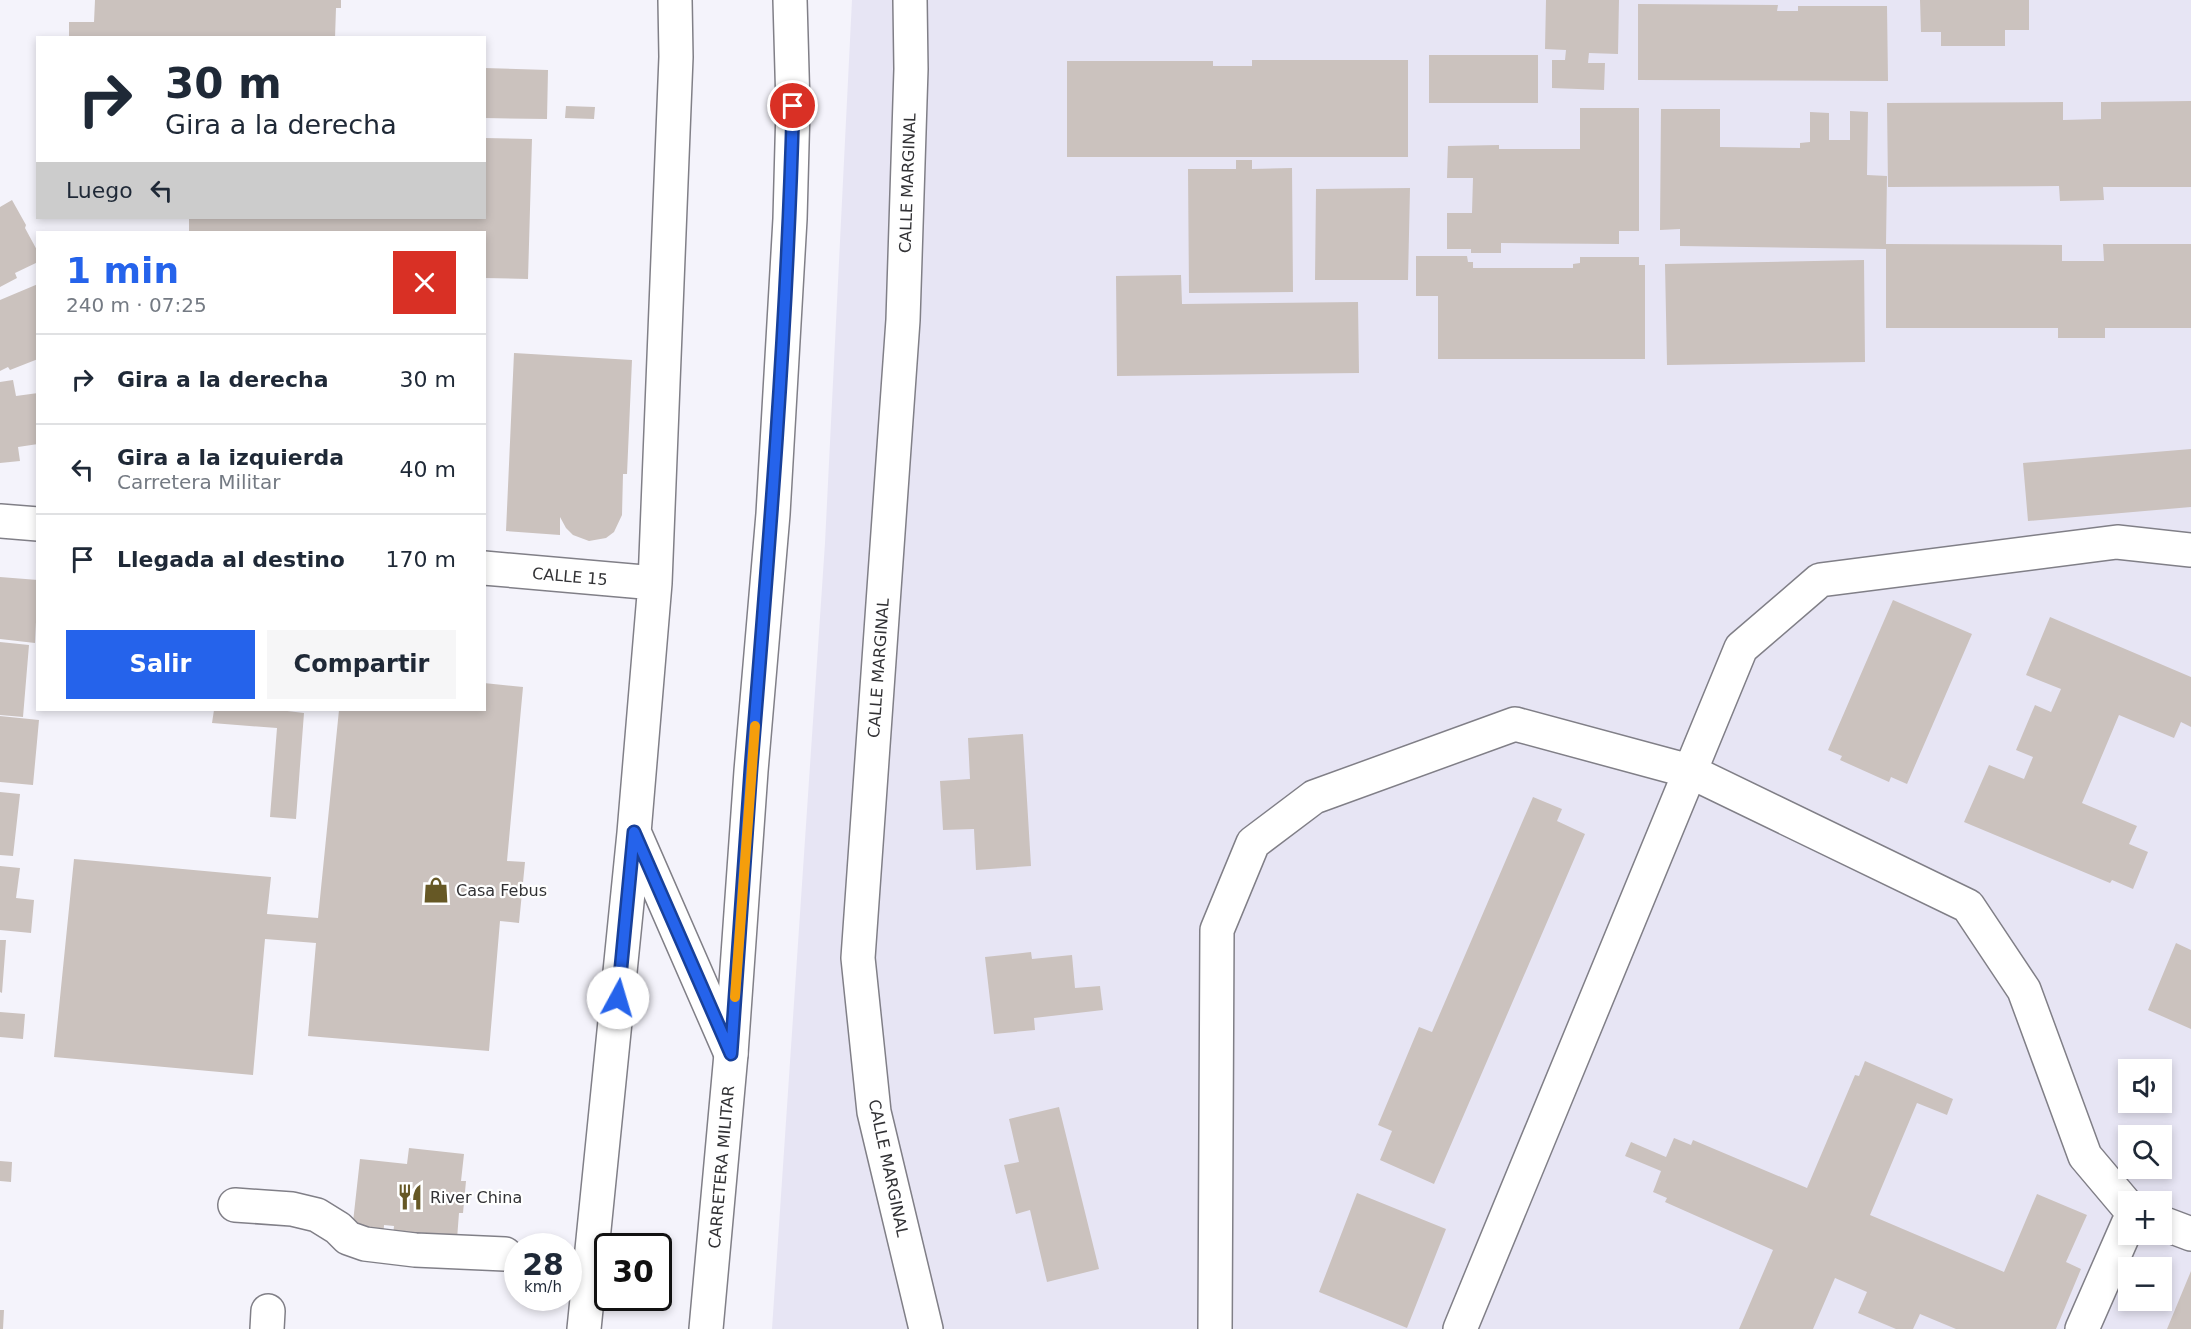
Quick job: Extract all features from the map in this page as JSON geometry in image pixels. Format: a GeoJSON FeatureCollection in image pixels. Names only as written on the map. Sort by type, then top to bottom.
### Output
{"type":"FeatureCollection","features":[{"type":"Feature","properties":{"kind":"street"},"geometry":{"type":"LineString","coordinates":[[584,1329],[634,832],[655,584],[676,57],[675,0]]}},
{"type":"Feature","properties":{"kind":"street","name":"CARRETERA MILITAR"},"geometry":{"type":"LineString","coordinates":[[706,1329],[731,1054],[751,771],[773,514],[790,219],[793,106],[790,0]]}},
{"type":"Feature","properties":{"kind":"street","name":"CALLE MARGINAL"},"geometry":{"type":"LineString","coordinates":[[910,0],[911,69],[903,320],[858,958],[874,1112],[926,1329]]}},
{"type":"Feature","properties":{"kind":"street"},"geometry":{"type":"LineString","coordinates":[[0,521],[36,524]]}},
{"type":"Feature","properties":{"kind":"street"},"geometry":{"type":"LineString","coordinates":[[1460,1329],[1741,648],[1820,580],[2117,542],[2191,550]]}},
{"type":"Feature","properties":{"kind":"street","name":"CALLE 15"},"geometry":{"type":"LineString","coordinates":[[486,568],[655,584]]}},
{"type":"Feature","properties":{"kind":"street"},"geometry":{"type":"LineString","coordinates":[[1215,1329],[1217,930],[1253,843],[1314,797],[1515,724],[1689,771],[1968,906],[2024,990],[2085,1156],[2118,1195]]}},
{"type":"Feature","properties":{"kind":"street"},"geometry":{"type":"LineString","coordinates":[[634,832],[731,1054]]}},
{"type":"Feature","properties":{"kind":"street"},"geometry":{"type":"LineString","coordinates":[[235,1206],[292,1209],[317,1215],[338,1228],[348,1238],[365,1244],[415,1250],[504,1254]]}},
{"type":"Feature","properties":{"kind":"street"},"geometry":{"type":"LineString","coordinates":[[2172,1227],[2191,1234]]}},
{"type":"Feature","properties":{"kind":"street"},"geometry":{"type":"LineString","coordinates":[[2082,1329],[2119,1245]]}},
{"type":"Feature","properties":{"kind":"shaded area"},"geometry":{"type":"Polygon","coordinates":[[[852,0],[2191,0],[2191,1329],[772,1329],[825,543],[852,0]]]}},
{"type":"Feature","properties":{"kind":"building"},"geometry":{"type":"Polygon","coordinates":[[[95,0],[341,0],[341,8],[336,8],[335,36],[69,36],[69,22],[94,22],[95,0]]]}},
{"type":"Feature","properties":{"kind":"building"},"geometry":{"type":"Polygon","coordinates":[[[1546,0],[1619,0],[1618,54],[1589,53],[1588,63],[1605,63],[1604,90],[1552,88],[1552,60],[1565,60],[1566,50],[1545,49],[1546,0]]]}},
{"type":"Feature","properties":{"kind":"building"},"geometry":{"type":"Polygon","coordinates":[[[1920,0],[2029,0],[2029,30],[2005,30],[2005,46],[1941,46],[1941,32],[1921,32],[1920,0]]]}},
{"type":"Feature","properties":{"kind":"building"},"geometry":{"type":"Polygon","coordinates":[[[1638,4],[1778,5],[1777,11],[1798,11],[1798,6],[1887,6],[1888,81],[1638,80],[1638,4]]]}},
{"type":"Feature","properties":{"kind":"building"},"geometry":{"type":"Polygon","coordinates":[[[1429,55],[1538,55],[1538,103],[1429,103],[1429,55]]]}},
{"type":"Feature","properties":{"kind":"building"},"geometry":{"type":"Polygon","coordinates":[[[1252,60],[1408,60],[1408,157],[1067,157],[1067,61],[1213,61],[1213,66],[1252,66],[1252,60]]]}},
{"type":"Feature","properties":{"kind":"building"},"geometry":{"type":"Polygon","coordinates":[[[486,68],[548,70],[547,119],[486,118],[486,68]]]}},
{"type":"Feature","properties":{"kind":"building"},"geometry":{"type":"Polygon","coordinates":[[[2191,101],[2191,187],[2103,187],[2104,200],[2060,201],[2059,186],[1888,187],[1887,103],[2063,102],[2063,120],[2101,119],[2101,102],[2191,101]]]}},
{"type":"Feature","properties":{"kind":"building"},"geometry":{"type":"Polygon","coordinates":[[[566,106],[595,107],[594,119],[565,118],[566,106]]]}},
{"type":"Feature","properties":{"kind":"building"},"geometry":{"type":"Polygon","coordinates":[[[1580,108],[1639,108],[1639,231],[1619,231],[1619,244],[1501,243],[1501,253],[1471,253],[1471,249],[1447,249],[1447,213],[1472,213],[1473,178],[1447,178],[1448,146],[1499,145],[1499,149],[1580,149],[1580,108]]]}},
{"type":"Feature","properties":{"kind":"building"},"geometry":{"type":"Polygon","coordinates":[[[1661,109],[1720,109],[1720,147],[1800,148],[1800,143],[1810,142],[1810,112],[1829,113],[1829,140],[1850,140],[1850,111],[1868,112],[1867,175],[1887,176],[1886,244],[2062,245],[2062,261],[2104,261],[2103,244],[2191,244],[2191,328],[2105,328],[2105,338],[2058,338],[2058,328],[1886,328],[1886,249],[1680,246],[1680,229],[1660,230],[1661,109]]]}},
{"type":"Feature","properties":{"kind":"building"},"geometry":{"type":"Polygon","coordinates":[[[486,138],[532,139],[528,279],[486,278],[486,231],[189,231],[189,219],[486,219],[486,138]]]}},
{"type":"Feature","properties":{"kind":"building"},"geometry":{"type":"Polygon","coordinates":[[[1236,160],[1252,160],[1252,169],[1292,168],[1293,292],[1189,293],[1188,169],[1236,169],[1236,160]]]}},
{"type":"Feature","properties":{"kind":"building"},"geometry":{"type":"Polygon","coordinates":[[[1410,188],[1408,280],[1315,280],[1316,189],[1410,188]]]}},
{"type":"Feature","properties":{"kind":"building"},"geometry":{"type":"Polygon","coordinates":[[[12,200],[36,248],[36,263],[15,273],[17,278],[0,287],[0,207],[12,200]]]}},
{"type":"Feature","properties":{"kind":"building"},"geometry":{"type":"Polygon","coordinates":[[[1416,256],[1467,256],[1468,262],[1473,262],[1473,268],[1573,268],[1573,264],[1580,263],[1580,257],[1639,257],[1639,265],[1645,265],[1645,359],[1438,359],[1438,296],[1416,296],[1416,256]]]}},
{"type":"Feature","properties":{"kind":"building"},"geometry":{"type":"Polygon","coordinates":[[[1864,260],[1865,362],[1667,365],[1665,264],[1864,260]]]}},
{"type":"Feature","properties":{"kind":"building"},"geometry":{"type":"Polygon","coordinates":[[[1181,275],[1182,304],[1358,302],[1359,373],[1117,376],[1116,276],[1181,275]]]}},
{"type":"Feature","properties":{"kind":"building"},"geometry":{"type":"Polygon","coordinates":[[[36,285],[36,360],[10,370],[8,367],[0,371],[0,300],[36,285]]]}},
{"type":"Feature","properties":{"kind":"building"},"geometry":{"type":"Polygon","coordinates":[[[514,353],[632,360],[627,474],[623,474],[622,515],[614,532],[606,538],[589,541],[573,535],[560,517],[560,535],[506,531],[514,353]]]}},
{"type":"Feature","properties":{"kind":"building"},"geometry":{"type":"Polygon","coordinates":[[[13,380],[16,396],[36,393],[36,444],[18,447],[20,461],[0,463],[0,382],[13,380]]]}},
{"type":"Feature","properties":{"kind":"building"},"geometry":{"type":"Polygon","coordinates":[[[2191,449],[2191,507],[2028,521],[2023,463],[2191,449]]]}},
{"type":"Feature","properties":{"kind":"building"},"geometry":{"type":"Polygon","coordinates":[[[0,577],[36,580],[35,643],[0,639],[0,577]]]}},
{"type":"Feature","properties":{"kind":"building"},"geometry":{"type":"Polygon","coordinates":[[[1893,600],[1972,634],[1907,784],[1891,777],[1889,782],[1840,760],[1842,756],[1828,750],[1893,600]]]}},
{"type":"Feature","properties":{"kind":"building"},"geometry":{"type":"Polygon","coordinates":[[[2050,617],[2191,677],[2191,727],[2181,722],[2174,738],[2119,715],[2082,803],[2137,826],[2129,844],[2148,852],[2133,889],[2112,880],[2110,883],[1964,822],[1989,765],[2024,779],[2033,757],[2016,750],[2035,705],[2051,712],[2061,689],[2026,675],[2050,617]]]}},
{"type":"Feature","properties":{"kind":"building"},"geometry":{"type":"Polygon","coordinates":[[[0,642],[29,645],[23,717],[0,715],[0,642]]]}},
{"type":"Feature","properties":{"kind":"building"},"geometry":{"type":"Polygon","coordinates":[[[486,683],[523,687],[507,861],[525,862],[519,923],[500,921],[489,1051],[308,1036],[316,943],[265,939],[253,1075],[54,1057],[74,859],[271,877],[267,914],[318,918],[339,711],[486,711],[486,683]]]}},
{"type":"Feature","properties":{"kind":"building"},"geometry":{"type":"Polygon","coordinates":[[[214,711],[304,713],[296,819],[270,817],[277,728],[212,723],[214,711]]]}},
{"type":"Feature","properties":{"kind":"building"},"geometry":{"type":"Polygon","coordinates":[[[0,716],[39,720],[33,785],[0,782],[0,716]]]}},
{"type":"Feature","properties":{"kind":"building"},"geometry":{"type":"Polygon","coordinates":[[[1023,734],[1031,866],[976,870],[974,829],[943,830],[940,781],[970,779],[968,738],[1023,734]]]}},
{"type":"Feature","properties":{"kind":"building"},"geometry":{"type":"Polygon","coordinates":[[[0,792],[20,794],[13,856],[0,855],[0,792]]]}},
{"type":"Feature","properties":{"kind":"building"},"geometry":{"type":"Polygon","coordinates":[[[1533,797],[1562,809],[1557,821],[1585,834],[1434,1184],[1380,1160],[1392,1131],[1378,1125],[1419,1027],[1432,1032],[1533,797]]]}},
{"type":"Feature","properties":{"kind":"building"},"geometry":{"type":"Polygon","coordinates":[[[0,866],[20,868],[16,898],[34,900],[31,933],[0,930],[0,866]]]}},
{"type":"Feature","properties":{"kind":"building"},"geometry":{"type":"Polygon","coordinates":[[[0,940],[6,940],[2,993],[0,992],[0,940]]]}},
{"type":"Feature","properties":{"kind":"building"},"geometry":{"type":"Polygon","coordinates":[[[2176,943],[2191,950],[2191,1029],[2148,1010],[2176,943]]]}},
{"type":"Feature","properties":{"kind":"building"},"geometry":{"type":"Polygon","coordinates":[[[1031,952],[1032,959],[1072,955],[1075,988],[1100,986],[1103,1010],[1034,1018],[1035,1030],[994,1034],[985,957],[1031,952]]]}},
{"type":"Feature","properties":{"kind":"building"},"geometry":{"type":"Polygon","coordinates":[[[0,1012],[25,1014],[23,1039],[0,1037],[0,1012]]]}},
{"type":"Feature","properties":{"kind":"building"},"geometry":{"type":"Polygon","coordinates":[[[1865,1061],[1953,1099],[1947,1115],[1917,1103],[1870,1215],[2004,1272],[2037,1194],[2087,1215],[2066,1262],[2081,1269],[2056,1329],[1956,1329],[1920,1314],[1913,1329],[1896,1329],[1858,1313],[1867,1292],[1835,1278],[1813,1329],[1739,1329],[1773,1250],[1665,1202],[1667,1198],[1653,1192],[1661,1171],[1625,1156],[1631,1142],[1666,1157],[1674,1138],[1691,1145],[1693,1140],[1807,1188],[1855,1075],[1859,1076],[1865,1061]]]}},
{"type":"Feature","properties":{"kind":"building"},"geometry":{"type":"Polygon","coordinates":[[[1059,1107],[1099,1269],[1047,1282],[1030,1210],[1016,1214],[1004,1165],[1019,1162],[1009,1119],[1059,1107]]]}},
{"type":"Feature","properties":{"kind":"building","name":"River China"},"geometry":{"type":"Polygon","coordinates":[[[409,1148],[464,1154],[461,1181],[466,1181],[463,1213],[459,1213],[457,1239],[392,1244],[394,1226],[384,1225],[383,1241],[357,1238],[359,1223],[353,1222],[360,1159],[407,1164],[409,1148]]]}},
{"type":"Feature","properties":{"kind":"building"},"geometry":{"type":"Polygon","coordinates":[[[0,1161],[12,1162],[11,1182],[0,1181],[0,1161]]]}},
{"type":"Feature","properties":{"kind":"building"},"geometry":{"type":"Polygon","coordinates":[[[1357,1193],[1446,1229],[1407,1328],[1319,1292],[1357,1193]]]}},
{"type":"Feature","properties":{"kind":"building"},"geometry":{"type":"Polygon","coordinates":[[[2191,1271],[2191,1329],[2167,1329],[2191,1271]]]}},
{"type":"Feature","properties":{"kind":"building"},"geometry":{"type":"Polygon","coordinates":[[[0,1310],[4,1310],[3,1329],[0,1329],[0,1310]]]}},
{"type":"Feature","properties":{"kind":"slow traffic"},"geometry":{"type":"LineString","coordinates":[[735,997],[755,726]]}},
{"type":"Feature","properties":{"kind":"place","name":"Casa Febus"},"geometry":{"type":"Point","coordinates":[436,890]}},
{"type":"Feature","properties":{"kind":"place","name":"River China"},"geometry":{"type":"Point","coordinates":[410,1197]}},
{"type":"Feature","properties":{"kind":"route"},"geometry":{"type":"LineString","coordinates":[[618,998],[634,832],[731,1054],[751,771],[773,514],[790,219],[793,106]]}}]}
